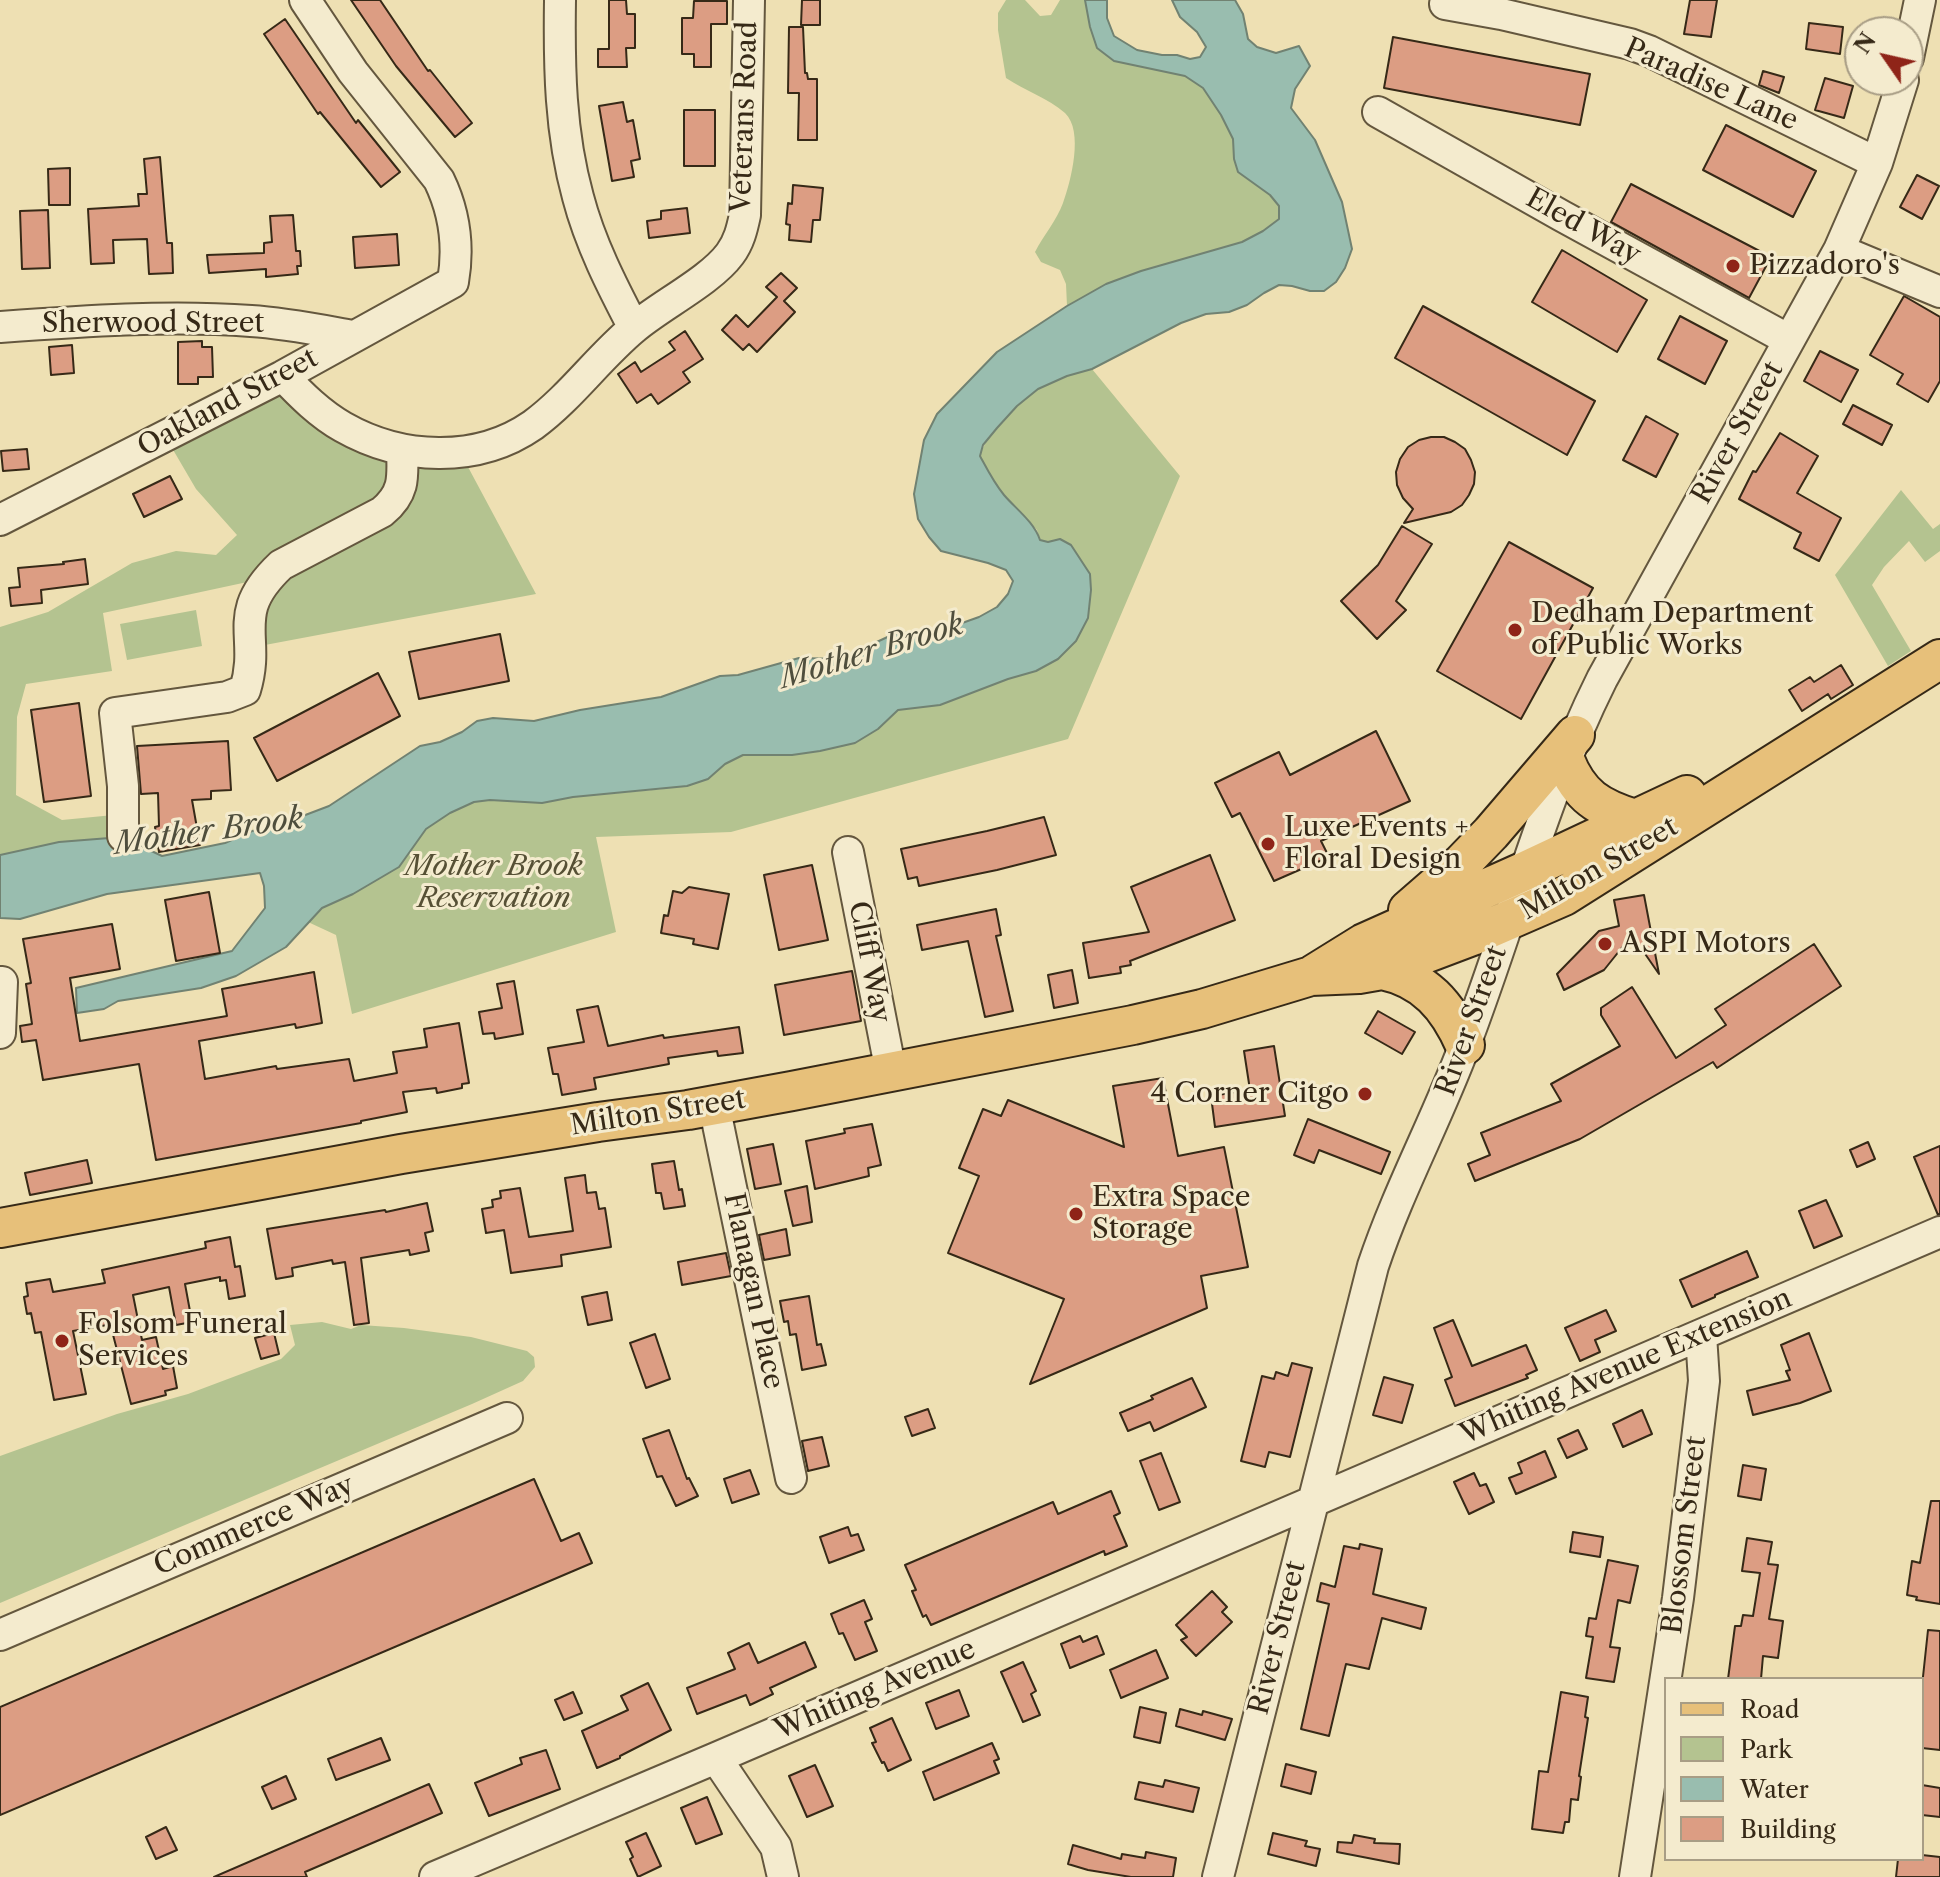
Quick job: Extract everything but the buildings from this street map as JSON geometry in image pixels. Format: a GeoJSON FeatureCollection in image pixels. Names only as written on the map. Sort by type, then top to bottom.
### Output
{"type":"FeatureCollection","features":[{"type":"Feature","properties":{"kind":"main road","name":"Milton Street"},"geometry":{"type":"LineString","coordinates":[[1373,956],[1472,936],[1564,896],[1940,659]]}},
{"type":"Feature","properties":{"kind":"main road","name":"Milton Street"},"geometry":{"type":"LineString","coordinates":[[0,1228],[401,1154],[714,1105],[891,1072],[1133,1025],[1202,1009],[1311,976],[1359,974],[1373,956],[1525,871],[1824,732]]}},
{"type":"Feature","properties":{"kind":"main road"},"geometry":{"type":"LineString","coordinates":[[1570,748],[1571,776],[1580,789],[1611,812],[1635,819]]}},
{"type":"Feature","properties":{"kind":"main road"},"geometry":{"type":"LineString","coordinates":[[1465,1045],[1450,1016],[1426,990],[1412,978],[1373,956],[1406,911],[1462,863],[1570,748]]}},
{"type":"Feature","properties":{"kind":"street","name":"Oakland Street"},"geometry":{"type":"LineString","coordinates":[[0,520],[283,376],[453,282],[457,246],[448,197],[439,180],[353,72],[305,0]]}},
{"type":"Feature","properties":{"kind":"street"},"geometry":{"type":"LineString","coordinates":[[560,0],[560,76],[569,160],[589,232],[634,328]]}},
{"type":"Feature","properties":{"kind":"street","name":"Veterans Road"},"geometry":{"type":"LineString","coordinates":[[283,376],[305,398],[342,426],[363,437],[402,450],[429,453],[485,448],[508,440],[533,424],[634,328],[715,269],[730,254],[740,236],[745,215],[749,0]]}},
{"type":"Feature","properties":{"kind":"street","name":"Paradise Lane"},"geometry":{"type":"LineString","coordinates":[[1445,4],[1501,14],[1640,48],[1877,163]]}},
{"type":"Feature","properties":{"kind":"street","name":"River Street"},"geometry":{"type":"LineString","coordinates":[[1218,1877],[1373,1266],[1384,1234],[1465,1045],[1570,748],[1602,679],[1839,250],[1877,163],[1898,96]]}},
{"type":"Feature","properties":{"kind":"street","name":"Eled Way"},"geometry":{"type":"LineString","coordinates":[[1378,112],[1789,340]]}},
{"type":"Feature","properties":{"kind":"street"},"geometry":{"type":"LineString","coordinates":[[1839,250],[1940,292]]}},
{"type":"Feature","properties":{"kind":"street","name":"Sherwood Street"},"geometry":{"type":"LineString","coordinates":[[0,327],[203,319],[266,323],[353,336]]}},
{"type":"Feature","properties":{"kind":"street"},"geometry":{"type":"LineString","coordinates":[[123,836],[123,786],[115,713],[227,697],[245,690],[249,668],[248,624],[250,608],[257,592],[281,565],[382,512],[393,503],[403,479],[402,450]]}},
{"type":"Feature","properties":{"kind":"street","name":"Cliff Way"},"geometry":{"type":"LineString","coordinates":[[848,852],[891,1072]]}},
{"type":"Feature","properties":{"kind":"street"},"geometry":{"type":"LineString","coordinates":[[0,1033],[2,982]]}},
{"type":"Feature","properties":{"kind":"street","name":"Flanagan Place"},"geometry":{"type":"LineString","coordinates":[[714,1105],[791,1478]]}},
{"type":"Feature","properties":{"kind":"street","name":"Whiting Avenue Extension"},"geometry":{"type":"LineString","coordinates":[[1313,1502],[1940,1232]]}},
{"type":"Feature","properties":{"kind":"street","name":"Blossom Street"},"geometry":{"type":"LineString","coordinates":[[1666,1677],[1704,1381],[1701,1335]]}},
{"type":"Feature","properties":{"kind":"street","name":"Commerce Way"},"geometry":{"type":"LineString","coordinates":[[0,1635],[507,1418]]}},
{"type":"Feature","properties":{"kind":"street","name":"Whiting Avenue"},"geometry":{"type":"LineString","coordinates":[[435,1877],[1313,1502]]}},
{"type":"Feature","properties":{"kind":"street","name":"Blossom Street"},"geometry":{"type":"LineString","coordinates":[[1635,1877],[1664,1688]]}},
{"type":"Feature","properties":{"kind":"street"},"geometry":{"type":"LineString","coordinates":[[716,1758],[776,1847],[783,1877]]}},
{"type":"Feature","properties":{"kind":"green space"},"geometry":{"type":"Polygon","coordinates":[[[1006,0],[1025,0],[1040,16],[1051,15],[1060,0],[1085,0],[1090,27],[1114,61],[1185,76],[1203,88],[1233,139],[1238,172],[1270,195],[1279,206],[1279,219],[1242,242],[1141,271],[1106,284],[1067,306],[1066,284],[1060,270],[1041,262],[1035,252],[1057,216],[1066,194],[1074,156],[1074,132],[1065,113],[1006,78],[998,13],[1006,0]]]}},
{"type":"Feature","properties":{"kind":"green space","name":"Mother Brook Reservation"},"geometry":{"type":"Polygon","coordinates":[[[1092,369],[1180,476],[1068,739],[731,832],[596,837],[616,932],[352,1014],[336,935],[308,922],[322,908],[399,867],[426,829],[450,813],[474,802],[542,803],[663,789],[708,779],[725,764],[743,755],[792,755],[878,729],[898,710],[940,705],[1008,679],[1090,574],[1071,545],[1060,539],[1040,540],[1037,530],[1001,492],[980,456],[996,428],[1030,394],[1044,385],[1092,369]]]}},
{"type":"Feature","properties":{"kind":"green space"},"geometry":{"type":"Polygon","coordinates":[[[283,376],[324,414],[460,452],[536,594],[249,648],[266,578],[103,613],[112,671],[26,684],[17,717],[16,795],[62,820],[124,814],[123,837],[59,842],[0,855],[0,627],[48,612],[132,563],[176,551],[216,555],[237,535],[196,489],[165,436],[283,376]]]}},
{"type":"Feature","properties":{"kind":"green space"},"geometry":{"type":"Polygon","coordinates":[[[1901,490],[1933,529],[1940,524],[1940,551],[1925,562],[1909,541],[1884,567],[1872,585],[1911,651],[1888,666],[1835,575],[1901,490]]]}},
{"type":"Feature","properties":{"kind":"green space"},"geometry":{"type":"Polygon","coordinates":[[[196,610],[202,646],[127,660],[120,624],[196,610]]]}},
{"type":"Feature","properties":{"kind":"green space"},"geometry":{"type":"Polygon","coordinates":[[[322,1322],[351,1329],[361,1325],[471,1337],[527,1351],[534,1357],[535,1367],[523,1381],[472,1404],[0,1603],[0,1456],[117,1414],[188,1394],[281,1359],[295,1345],[290,1325],[322,1322]]]}},
{"type":"Feature","properties":{"kind":"water","name":"Mother Brook"},"geometry":{"type":"Polygon","coordinates":[[[1085,0],[1107,0],[1107,18],[1114,36],[1137,50],[1190,59],[1200,57],[1206,47],[1197,32],[1180,17],[1172,0],[1235,0],[1243,14],[1248,39],[1257,47],[1276,53],[1299,46],[1310,66],[1295,89],[1291,108],[1315,140],[1342,202],[1352,249],[1336,282],[1324,291],[1279,285],[1229,312],[1206,314],[1181,323],[1092,369],[1038,389],[1017,406],[983,445],[980,456],[991,476],[1040,540],[1060,539],[1071,545],[1090,574],[1088,618],[1076,641],[1058,659],[1036,671],[940,705],[898,710],[878,729],[855,743],[792,755],[743,755],[725,764],[708,779],[687,786],[542,803],[474,802],[426,829],[399,867],[322,908],[286,947],[236,976],[201,988],[118,1001],[104,1009],[77,1013],[76,988],[232,951],[265,908],[260,873],[107,894],[20,919],[0,918],[0,855],[59,842],[122,837],[162,856],[225,843],[329,806],[420,746],[440,742],[477,721],[493,718],[534,721],[661,697],[720,676],[738,675],[799,658],[840,659],[894,634],[951,627],[997,607],[1008,594],[1013,581],[1006,570],[941,551],[918,519],[914,494],[924,440],[937,414],[997,352],[1067,306],[1106,284],[1141,271],[1242,242],[1279,219],[1279,206],[1270,195],[1238,172],[1233,139],[1203,88],[1185,76],[1114,61],[1097,48],[1085,0]]]}},
{"type":"Feature","properties":{"kind":"place","name":"Pizzadoro's"},"geometry":{"type":"Point","coordinates":[1733,266]}},
{"type":"Feature","properties":{"kind":"place","name":"Dedham Department of Public Works"},"geometry":{"type":"Point","coordinates":[1515,630]}},
{"type":"Feature","properties":{"kind":"place","name":"Luxe Events + Floral Design"},"geometry":{"type":"Point","coordinates":[1268,844]}},
{"type":"Feature","properties":{"kind":"place","name":"ASPI Motors"},"geometry":{"type":"Point","coordinates":[1605,944]}},
{"type":"Feature","properties":{"kind":"place","name":"4 Corner Citgo"},"geometry":{"type":"Point","coordinates":[1365,1094]}},
{"type":"Feature","properties":{"kind":"place","name":"Extra Space Storage"},"geometry":{"type":"Point","coordinates":[1076,1214]}},
{"type":"Feature","properties":{"kind":"place","name":"Folsom Funeral Services"},"geometry":{"type":"Point","coordinates":[62,1341]}}]}
